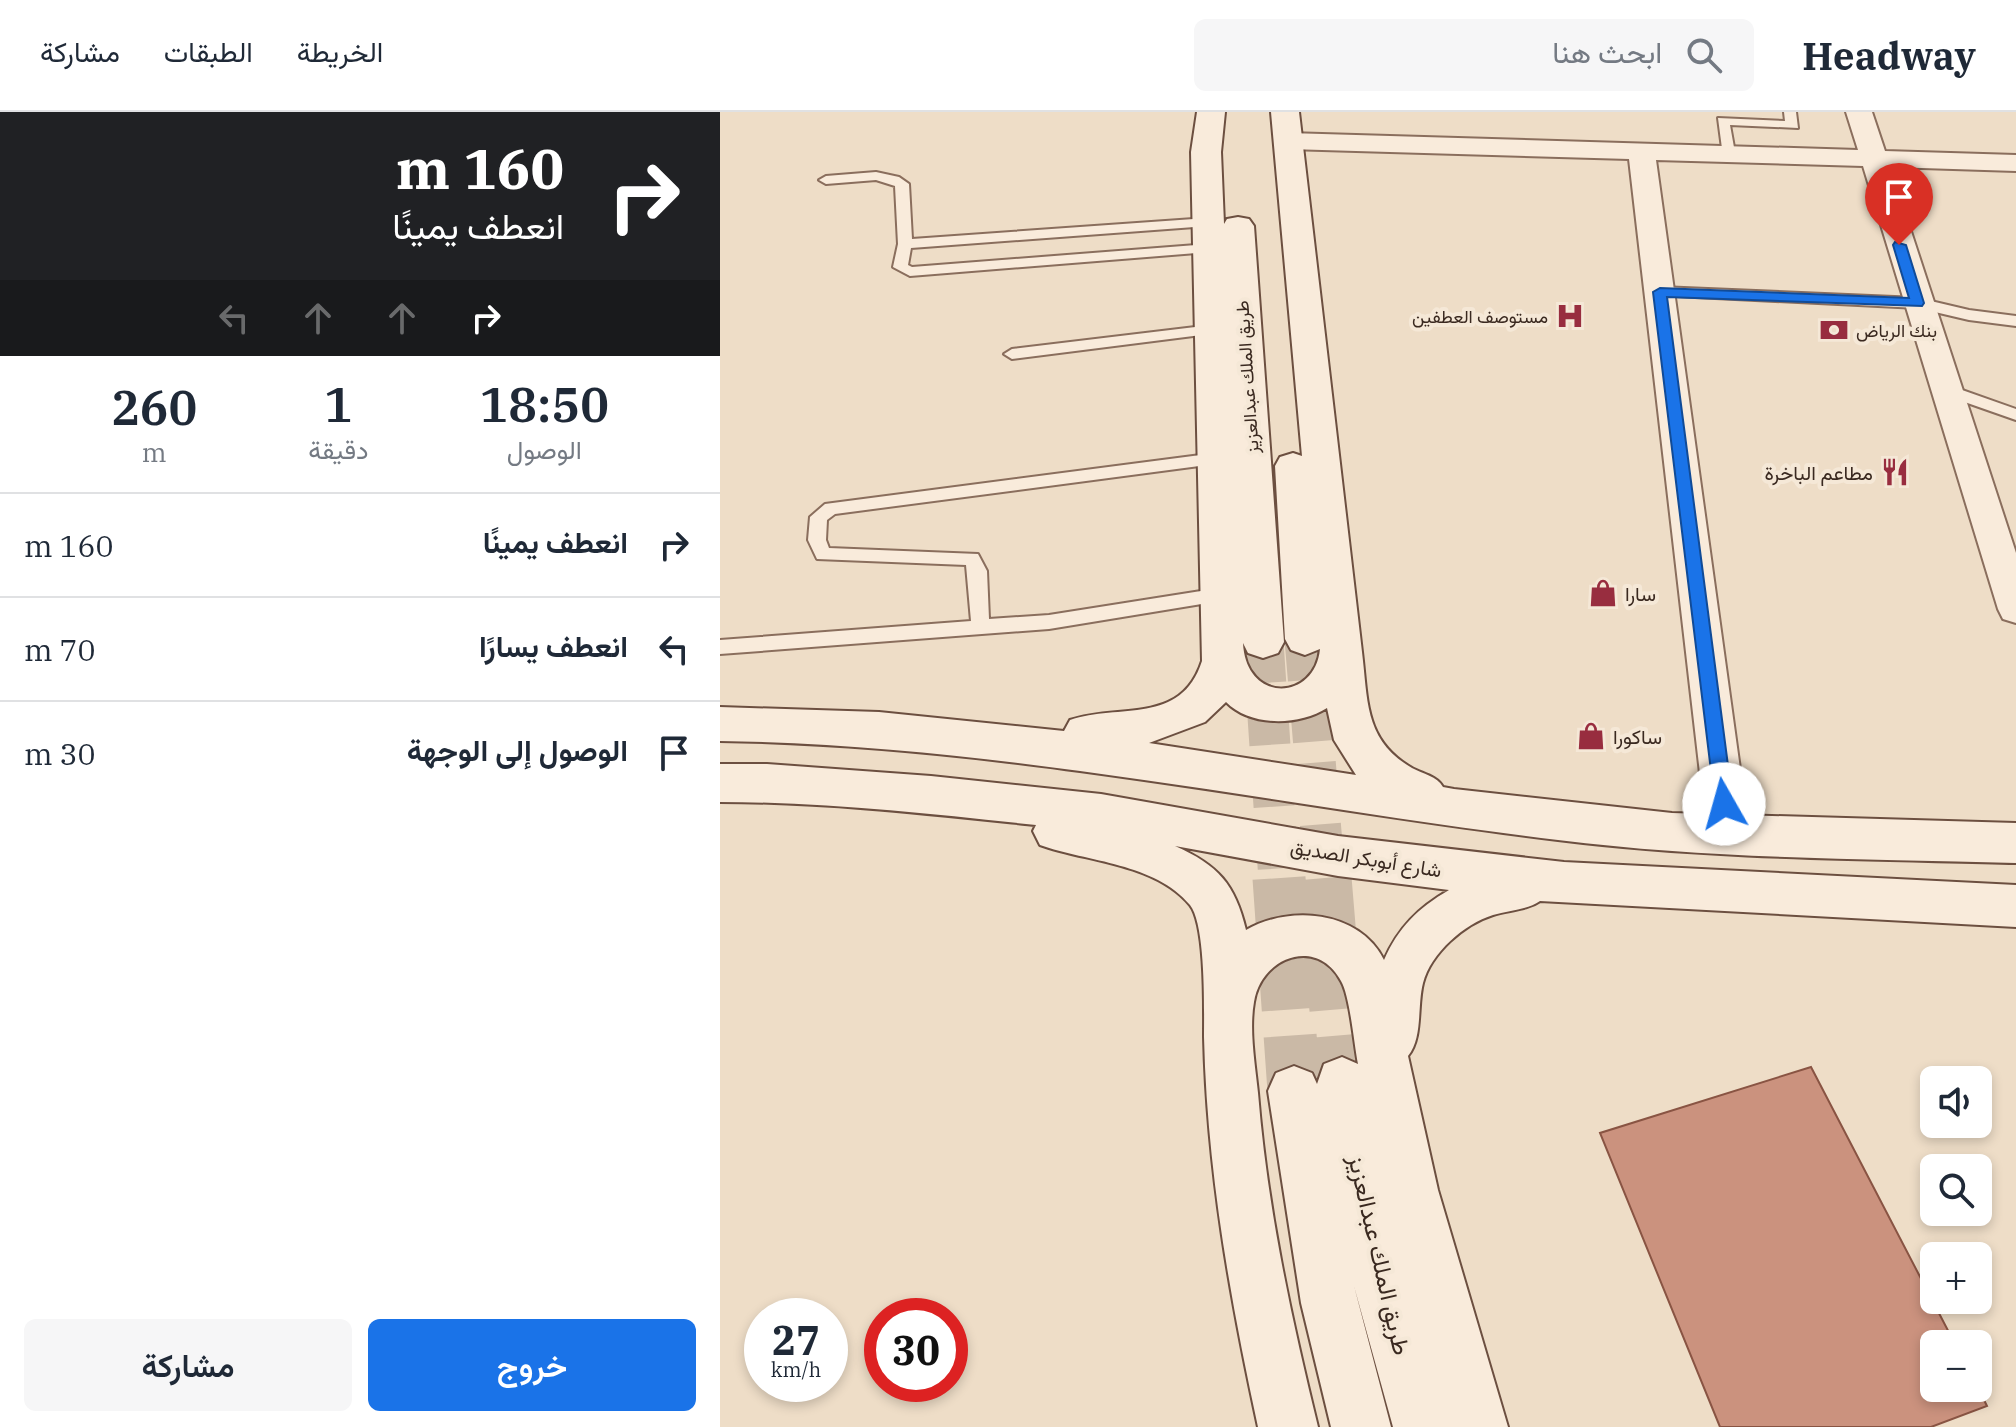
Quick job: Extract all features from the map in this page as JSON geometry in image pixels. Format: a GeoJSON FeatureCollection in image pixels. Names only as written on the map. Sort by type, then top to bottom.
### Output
{"type":"FeatureCollection","features":[{"type":"Feature","properties":{"kind":"main road"},"geometry":{"type":"LineString","coordinates":[[1211,112],[1206,152],[1220,595],[1226,675],[1234,688],[1247,698],[1283,705],[1302,702],[1320,694],[1340,668],[1323,646]]}},
{"type":"Feature","properties":{"kind":"main road","name":"طريق الملك عبدالعزيز"},"geometry":{"type":"LineString","coordinates":[[1231,112],[1263,642]]}},
{"type":"Feature","properties":{"kind":"main road","name":"طريق الملك عبدالعزيز"},"geometry":{"type":"LineString","coordinates":[[1268,112],[1323,646]]}},
{"type":"Feature","properties":{"kind":"main road"},"geometry":{"type":"LineString","coordinates":[[1287,127],[1323,646],[1364,758],[1401,784],[1456,807]]}},
{"type":"Feature","properties":{"kind":"main road"},"geometry":{"type":"LineString","coordinates":[[953,734],[1103,731],[1146,727],[1180,716],[1199,705],[1215,685],[1223,661]]}},
{"type":"Feature","properties":{"kind":"main road"},"geometry":{"type":"LineString","coordinates":[[720,724],[793,723],[953,734],[1123,755],[1563,822],[1728,834],[2016,843]]}},
{"type":"Feature","properties":{"kind":"main road","name":"شارع أبوبكر الصديق"},"geometry":{"type":"LineString","coordinates":[[720,783],[767,783],[931,795],[1101,813],[1338,856],[1564,883],[2016,906]]}},
{"type":"Feature","properties":{"kind":"main road"},"geometry":{"type":"LineString","coordinates":[[931,795],[1153,858],[1186,875],[1208,892],[1218,911],[1229,1003],[1230,1099],[1248,1238],[1288,1427]]}},
{"type":"Feature","properties":{"kind":"main road"},"geometry":{"type":"LineString","coordinates":[[1395,1112],[1392,1021],[1397,980],[1412,949],[1428,929],[1458,908],[1518,888],[1564,883]]}},
{"type":"Feature","properties":{"kind":"main road"},"geometry":{"type":"LineString","coordinates":[[1229,1003],[1232,982],[1241,964],[1256,949],[1275,939],[1296,934],[1318,935],[1337,943],[1353,955],[1364,971],[1434,1278],[1478,1427]]}},
{"type":"Feature","properties":{"kind":"main road","name":"طريق الملك عبدالعزيز"},"geometry":{"type":"LineString","coordinates":[[1361,1427],[1329,1303],[1318,1086],[1380,1278],[1423,1427]]}},
{"type":"Feature","properties":{"kind":"street"},"geometry":{"type":"LineString","coordinates":[[1859,112],[2016,609]]}},
{"type":"Feature","properties":{"kind":"street"},"geometry":{"type":"LineString","coordinates":[[1287,127],[1641,150],[2016,163]]}},
{"type":"Feature","properties":{"kind":"street"},"geometry":{"type":"LineString","coordinates":[[1641,150],[1728,834]]}},
{"type":"Feature","properties":{"kind":"lane"},"geometry":{"type":"LineString","coordinates":[[1728,153],[1723,121],[1793,125],[1790,112]]}},
{"type":"Feature","properties":{"kind":"lane"},"geometry":{"type":"LineString","coordinates":[[826,180],[879,176],[895,179],[902,184],[905,244],[900,267],[910,272],[1209,235]]}},
{"type":"Feature","properties":{"kind":"lane"},"geometry":{"type":"LineString","coordinates":[[905,244],[1209,235]]}},
{"type":"Feature","properties":{"kind":"lane"},"geometry":{"type":"LineString","coordinates":[[1660,292],[1918,303],[1969,315],[2016,321]]}},
{"type":"Feature","properties":{"kind":"lane"},"geometry":{"type":"LineString","coordinates":[[1012,354],[1212,330]]}},
{"type":"Feature","properties":{"kind":"lane"},"geometry":{"type":"LineString","coordinates":[[1945,389],[2016,415]]}},
{"type":"Feature","properties":{"kind":"lane"},"geometry":{"type":"LineString","coordinates":[[980,627],[978,571],[972,559],[823,554],[817,540],[819,517],[831,508],[1216,459]]}},
{"type":"Feature","properties":{"kind":"lane"},"geometry":{"type":"LineString","coordinates":[[720,647],[1049,622],[1220,595]]}},
{"type":"Feature","properties":{"kind":"building"},"geometry":{"type":"Polygon","coordinates":[[[1811,1067],[1920,1277],[1920,1314],[1939,1314],[1948,1330],[1920,1330],[1920,1402],[1985,1402],[1987,1406],[1931,1427],[1720,1427],[1600,1133],[1811,1067]]]}},
{"type":"Feature","properties":{"kind":"tunnel"},"geometry":{"type":"LineString","coordinates":[[1305,639],[1325,880]]}},
{"type":"Feature","properties":{"kind":"tunnel"},"geometry":{"type":"LineString","coordinates":[[1263,642],[1279,880]]}},
{"type":"Feature","properties":{"kind":"tunnel"},"geometry":{"type":"LineString","coordinates":[[1279,878],[1294,1091]]}},
{"type":"Feature","properties":{"kind":"tunnel"},"geometry":{"type":"LineString","coordinates":[[1325,878],[1342,1082]]}},
{"type":"Feature","properties":{"kind":"place","name":"مستوصف العطفين"},"geometry":{"type":"Point","coordinates":[1570,316]}},
{"type":"Feature","properties":{"kind":"place","name":"بنك الرياض"},"geometry":{"type":"Point","coordinates":[1834,330]}},
{"type":"Feature","properties":{"kind":"place","name":"مطاعم الباخرة"},"geometry":{"type":"Point","coordinates":[1895,472]}},
{"type":"Feature","properties":{"kind":"place","name":"سارا"},"geometry":{"type":"Point","coordinates":[1603,593]}},
{"type":"Feature","properties":{"kind":"place","name":"ساكورا"},"geometry":{"type":"Point","coordinates":[1591,736]}},
{"type":"Feature","properties":{"kind":"route"},"geometry":{"type":"LineString","coordinates":[[1724,804],[1660,292],[1918,303],[1899,245]]}}]}
